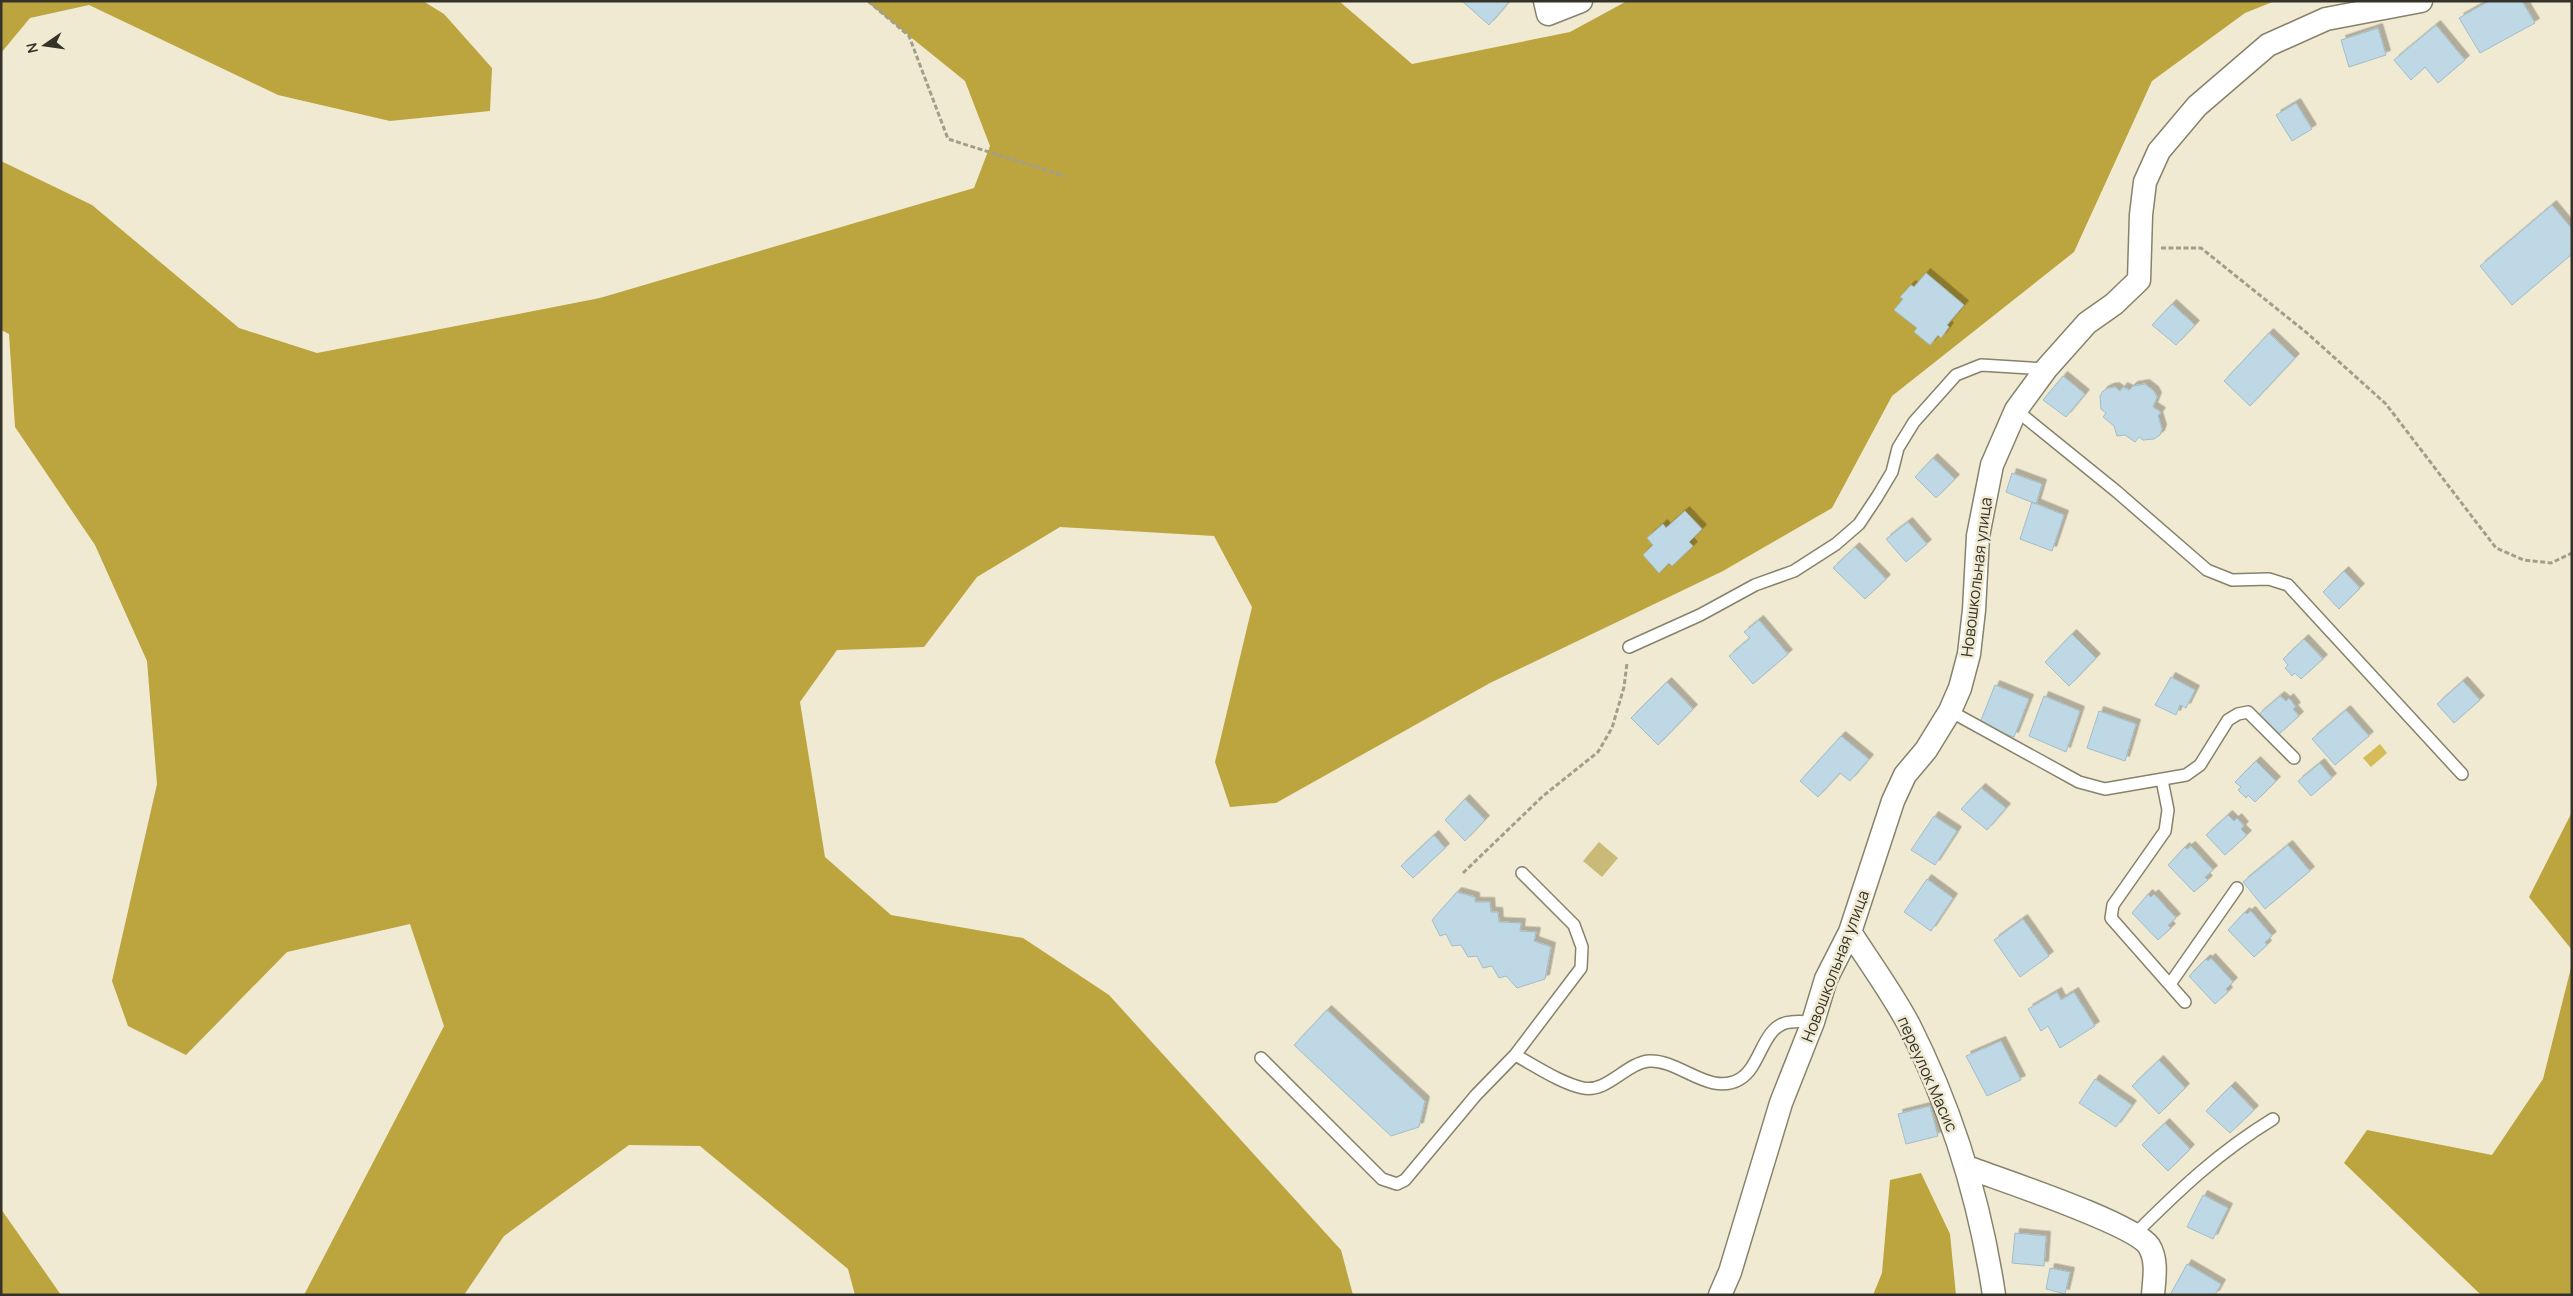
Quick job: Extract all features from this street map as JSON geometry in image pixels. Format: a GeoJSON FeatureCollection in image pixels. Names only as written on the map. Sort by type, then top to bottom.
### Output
{"type":"FeatureCollection","features":[{"type":"Feature","properties":{"kind":"street"},"geometry":{"type":"LineString","coordinates":[[1545,1],[1548,14],[1580,1]]}},
{"type":"Feature","properties":{"kind":"street","name":"Новошкольная улица"},"geometry":{"type":"LineString","coordinates":[[1720,1295],[1730,1272],[1781,1103],[1814,1022],[1826,978],[1850,932],[1893,800],[1906,775],[1926,750],[1950,711],[1960,688],[1968,654],[1974,610],[1978,536],[1992,465],[2016,410],[2046,369],[2087,323],[2114,304],[2139,280],[2141,215],[2145,182],[2159,151],[2196,106],[2268,45],[2326,19],[2421,1]]}},
{"type":"Feature","properties":{"kind":"street","name":"переулок Масис"},"geometry":{"type":"LineString","coordinates":[[1850,932],[1908,1023],[1928,1067],[1967,1167],[1994,1295]]}},
{"type":"Feature","properties":{"kind":"street"},"geometry":{"type":"LineString","coordinates":[[1967,1167],[2086,1212],[2136,1234],[2149,1246],[2156,1266],[2153,1295]]}},
{"type":"Feature","properties":{"kind":"lane"},"geometry":{"type":"LineString","coordinates":[[1629,647],[1700,616],[1755,585],[1794,572],[1836,544],[1859,524],[1892,472],[1898,448],[1914,422],[1956,375],[1981,365],[2046,369]]}},
{"type":"Feature","properties":{"kind":"lane"},"geometry":{"type":"LineString","coordinates":[[2016,410],[2116,491],[2207,570],[2232,580],[2269,579],[2288,585],[2462,774]]}},
{"type":"Feature","properties":{"kind":"lane"},"geometry":{"type":"LineString","coordinates":[[1950,711],[2079,782],[2105,789],[2186,775],[2200,765],[2228,720],[2238,714],[2248,712],[2294,758]]}},
{"type":"Feature","properties":{"kind":"lane"},"geometry":{"type":"LineString","coordinates":[[2162,780],[2168,810],[2165,831],[2113,905],[2111,918],[2186,1002]]}},
{"type":"Feature","properties":{"kind":"lane"},"geometry":{"type":"LineString","coordinates":[[1261,1058],[1382,1179],[1390,1184],[1397,1184],[1405,1180],[1476,1095],[1515,1054],[1581,968],[1582,947],[1574,925],[1522,873]]}},
{"type":"Feature","properties":{"kind":"lane"},"geometry":{"type":"LineString","coordinates":[[2170,984],[2237,888]]}},
{"type":"Feature","properties":{"kind":"lane"},"geometry":{"type":"LineString","coordinates":[[1515,1054],[1574,1086],[1585,1089],[1594,1088],[1639,1063],[1650,1061],[1663,1063],[1710,1082],[1724,1084],[1739,1080],[1750,1070],[1771,1032],[1779,1025],[1789,1022],[1814,1022]]}},
{"type":"Feature","properties":{"kind":"lane"},"geometry":{"type":"LineString","coordinates":[[2136,1234],[2186,1183],[2235,1143],[2273,1119]]}},
{"type":"Feature","properties":{"kind":"path"},"geometry":{"type":"LineString","coordinates":[[868,1],[909,36],[948,139],[1065,176]]}},
{"type":"Feature","properties":{"kind":"path"},"geometry":{"type":"LineString","coordinates":[[2141,251],[2178,247],[2201,248],[2307,333],[2386,404],[2496,548],[2524,560],[2551,563],[2572,552]]}},
{"type":"Feature","properties":{"kind":"path"},"geometry":{"type":"LineString","coordinates":[[1463,873],[1543,796],[1598,752],[1612,728],[1624,687],[1629,647]]}},
{"type":"Feature","properties":{"kind":"shaded area"},"geometry":{"type":"Polygon","coordinates":[[[1,1],[423,1],[444,14],[492,68],[490,111],[390,121],[278,95],[89,5],[30,18],[1,53],[1,1]]]}},
{"type":"Feature","properties":{"kind":"shaded area"},"geometry":{"type":"Polygon","coordinates":[[[866,1],[1339,1],[1412,64],[1570,32],[1627,1],[2275,1],[2245,13],[2152,81],[2074,252],[1892,396],[1832,508],[1723,571],[1490,683],[1276,803],[1230,807],[1215,762],[1252,607],[1214,536],[1060,527],[977,577],[924,647],[837,650],[800,702],[825,857],[891,915],[1023,938],[1109,995],[1341,1250],[1353,1295],[855,1295],[848,1269],[700,1146],[629,1145],[504,1236],[464,1295],[304,1295],[444,1026],[410,924],[287,952],[186,1055],[128,1026],[112,981],[157,784],[147,661],[95,545],[15,427],[9,334],[1,330],[1,161],[92,205],[239,328],[317,353],[600,298],[974,188],[990,146],[965,81],[866,1]]]}},
{"type":"Feature","properties":{"kind":"shaded area"},"geometry":{"type":"Polygon","coordinates":[[[2380,744],[2387,753],[2371,767],[2363,758],[2380,744]]]}},
{"type":"Feature","properties":{"kind":"shaded area"},"geometry":{"type":"Polygon","coordinates":[[[2572,812],[2572,950],[2529,897],[2572,812]]]}},
{"type":"Feature","properties":{"kind":"shaded area"},"geometry":{"type":"Polygon","coordinates":[[[1599,842],[1618,858],[1602,877],[1583,861],[1599,842]]]}},
{"type":"Feature","properties":{"kind":"shaded area"},"geometry":{"type":"Polygon","coordinates":[[[2572,964],[2572,1295],[2481,1295],[2344,1163],[2367,1130],[2492,1155],[2543,1079],[2572,964]]]}},
{"type":"Feature","properties":{"kind":"shaded area"},"geometry":{"type":"Polygon","coordinates":[[[1921,1173],[1950,1234],[1956,1295],[1873,1295],[1882,1273],[1890,1180],[1921,1173]]]}},
{"type":"Feature","properties":{"kind":"shaded area"},"geometry":{"type":"Polygon","coordinates":[[[1,1209],[61,1295],[1,1295],[1,1209]]]}},
{"type":"Feature","properties":{"kind":"building"},"geometry":{"type":"Polygon","coordinates":[[[1462,1],[1507,1],[1508,3],[1489,25],[1462,1]]]}},
{"type":"Feature","properties":{"kind":"building"},"geometry":{"type":"Polygon","coordinates":[[[2489,1],[2522,1],[2535,23],[2480,53],[2459,18],[2489,1]]]}},
{"type":"Feature","properties":{"kind":"building"},"geometry":{"type":"Polygon","coordinates":[[[2436,25],[2465,60],[2438,83],[2425,67],[2411,80],[2394,60],[2436,25]]]}},
{"type":"Feature","properties":{"kind":"building"},"geometry":{"type":"Polygon","coordinates":[[[2378,28],[2386,55],[2349,67],[2341,40],[2378,28]]]}},
{"type":"Feature","properties":{"kind":"building"},"geometry":{"type":"Polygon","coordinates":[[[2296,103],[2312,129],[2292,141],[2276,115],[2296,103]]]}},
{"type":"Feature","properties":{"kind":"building"},"geometry":{"type":"Polygon","coordinates":[[[2552,205],[2572,229],[2572,254],[2512,305],[2480,266],[2552,205]]]}},
{"type":"Feature","properties":{"kind":"building"},"geometry":{"type":"Polygon","coordinates":[[[1926,273],[1964,305],[1947,325],[1949,327],[1941,338],[1938,335],[1930,345],[1914,332],[1917,328],[1894,310],[1903,299],[1900,297],[1911,285],[1914,287],[1926,273]]]}},
{"type":"Feature","properties":{"kind":"building"},"geometry":{"type":"Polygon","coordinates":[[[2172,304],[2195,325],[2176,345],[2152,325],[2172,304]]]}},
{"type":"Feature","properties":{"kind":"building"},"geometry":{"type":"Polygon","coordinates":[[[2269,333],[2295,358],[2250,406],[2224,381],[2269,333]]]}},
{"type":"Feature","properties":{"kind":"building"},"geometry":{"type":"Polygon","coordinates":[[[2063,376],[2085,394],[2066,417],[2043,400],[2063,376]]]}},
{"type":"Feature","properties":{"kind":"building"},"geometry":{"type":"Polygon","coordinates":[[[2145,384],[2154,391],[2157,397],[2153,407],[2161,412],[2158,416],[2162,429],[2160,435],[2154,439],[2143,440],[2139,437],[2135,442],[2125,435],[2117,436],[2114,426],[2103,417],[2106,413],[2101,409],[2100,396],[2103,391],[2109,388],[2115,387],[2120,391],[2123,387],[2129,390],[2133,386],[2145,384]]]}},
{"type":"Feature","properties":{"kind":"building"},"geometry":{"type":"Polygon","coordinates":[[[1933,458],[1955,479],[1936,498],[1915,477],[1933,458]]]}},
{"type":"Feature","properties":{"kind":"building"},"geometry":{"type":"Polygon","coordinates":[[[2012,473],[2042,484],[2036,504],[2006,492],[2012,473]]]}},
{"type":"Feature","properties":{"kind":"building"},"geometry":{"type":"Polygon","coordinates":[[[2032,502],[2064,515],[2052,551],[2020,539],[2032,502]]]}},
{"type":"Feature","properties":{"kind":"building"},"geometry":{"type":"Polygon","coordinates":[[[1685,511],[1702,529],[1689,542],[1693,546],[1672,566],[1669,563],[1659,573],[1643,555],[1653,545],[1647,538],[1663,524],[1666,528],[1685,511]]]}},
{"type":"Feature","properties":{"kind":"building"},"geometry":{"type":"Polygon","coordinates":[[[1908,522],[1927,544],[1906,562],[1886,539],[1908,522]]]}},
{"type":"Feature","properties":{"kind":"building"},"geometry":{"type":"Polygon","coordinates":[[[1855,547],[1886,579],[1865,599],[1833,568],[1855,547]]]}},
{"type":"Feature","properties":{"kind":"building"},"geometry":{"type":"Polygon","coordinates":[[[2344,571],[2360,588],[2339,609],[2323,592],[2344,571]]]}},
{"type":"Feature","properties":{"kind":"building"},"geometry":{"type":"Polygon","coordinates":[[[1759,620],[1788,654],[1753,684],[1729,656],[1750,638],[1744,632],[1759,620]]]}},
{"type":"Feature","properties":{"kind":"building"},"geometry":{"type":"Polygon","coordinates":[[[2072,634],[2096,658],[2069,686],[2045,662],[2072,634]]]}},
{"type":"Feature","properties":{"kind":"building"},"geometry":{"type":"Polygon","coordinates":[[[2304,639],[2323,659],[2301,679],[2295,673],[2292,676],[2285,668],[2288,665],[2283,659],[2304,639]]]}},
{"type":"Feature","properties":{"kind":"building"},"geometry":{"type":"Polygon","coordinates":[[[2171,677],[2195,690],[2186,708],[2180,705],[2176,715],[2155,705],[2171,677]]]}},
{"type":"Feature","properties":{"kind":"building"},"geometry":{"type":"Polygon","coordinates":[[[2463,681],[2480,700],[2454,723],[2437,704],[2463,681]]]}},
{"type":"Feature","properties":{"kind":"building"},"geometry":{"type":"Polygon","coordinates":[[[1667,682],[1693,709],[1658,745],[1631,718],[1667,682]]]}},
{"type":"Feature","properties":{"kind":"building"},"geometry":{"type":"Polygon","coordinates":[[[1995,685],[2029,699],[2014,737],[1979,725],[1995,685]]]}},
{"type":"Feature","properties":{"kind":"building"},"geometry":{"type":"Polygon","coordinates":[[[2044,696],[2080,711],[2066,752],[2029,736],[2044,696]]]}},
{"type":"Feature","properties":{"kind":"building"},"geometry":{"type":"Polygon","coordinates":[[[2280,696],[2286,701],[2289,698],[2296,707],[2293,709],[2299,716],[2277,736],[2258,715],[2280,696]]]}},
{"type":"Feature","properties":{"kind":"building"},"geometry":{"type":"Polygon","coordinates":[[[2346,710],[2369,736],[2335,765],[2312,739],[2346,710]]]}},
{"type":"Feature","properties":{"kind":"building"},"geometry":{"type":"Polygon","coordinates":[[[2099,711],[2136,724],[2125,761],[2087,748],[2099,711]]]}},
{"type":"Feature","properties":{"kind":"building"},"geometry":{"type":"Polygon","coordinates":[[[1841,736],[1869,759],[1850,781],[1840,773],[1818,797],[1800,781],[1841,736]]]}},
{"type":"Feature","properties":{"kind":"building"},"geometry":{"type":"Polygon","coordinates":[[[2256,761],[2276,781],[2255,802],[2248,795],[2246,798],[2238,790],[2241,787],[2235,782],[2256,761]]]}},
{"type":"Feature","properties":{"kind":"building"},"geometry":{"type":"Polygon","coordinates":[[[2320,763],[2332,778],[2311,796],[2298,781],[2320,763]]]}},
{"type":"Feature","properties":{"kind":"building"},"geometry":{"type":"Polygon","coordinates":[[[1981,788],[2006,808],[1987,830],[1961,809],[1981,788]]]}},
{"type":"Feature","properties":{"kind":"building"},"geometry":{"type":"Polygon","coordinates":[[[1465,799],[1485,820],[1465,841],[1445,820],[1465,799]]]}},
{"type":"Feature","properties":{"kind":"building"},"geometry":{"type":"Polygon","coordinates":[[[2228,815],[2234,821],[2237,818],[2244,826],[2241,829],[2247,835],[2225,855],[2206,835],[2228,815]]]}},
{"type":"Feature","properties":{"kind":"building"},"geometry":{"type":"Polygon","coordinates":[[[1934,816],[1957,831],[1935,865],[1911,850],[1934,816]]]}},
{"type":"Feature","properties":{"kind":"building"},"geometry":{"type":"Polygon","coordinates":[[[1434,835],[1445,848],[1413,878],[1401,866],[1434,835]]]}},
{"type":"Feature","properties":{"kind":"building"},"geometry":{"type":"Polygon","coordinates":[[[2288,845],[2310,871],[2265,909],[2243,882],[2288,845]]]}},
{"type":"Feature","properties":{"kind":"building"},"geometry":{"type":"Polygon","coordinates":[[[2191,846],[2213,870],[2205,877],[2208,880],[2194,892],[2168,865],[2185,847],[2187,849],[2191,846]]]}},
{"type":"Feature","properties":{"kind":"building"},"geometry":{"type":"Polygon","coordinates":[[[1927,879],[1953,898],[1931,931],[1904,912],[1927,879]]]}},
{"type":"Feature","properties":{"kind":"building"},"geometry":{"type":"Polygon","coordinates":[[[1457,892],[1475,897],[1475,902],[1490,902],[1491,912],[1498,912],[1499,922],[1521,923],[1520,931],[1536,932],[1534,941],[1551,947],[1545,979],[1517,988],[1506,976],[1499,978],[1492,966],[1483,968],[1477,956],[1468,957],[1461,945],[1452,946],[1446,934],[1440,936],[1432,920],[1457,892]]]}},
{"type":"Feature","properties":{"kind":"building"},"geometry":{"type":"Polygon","coordinates":[[[2148,894],[2151,897],[2154,894],[2176,918],[2168,925],[2171,928],[2158,940],[2132,913],[2148,894]]]}},
{"type":"Feature","properties":{"kind":"building"},"geometry":{"type":"Polygon","coordinates":[[[2251,911],[2272,936],[2265,942],[2267,945],[2254,957],[2228,930],[2245,912],[2247,914],[2251,911]]]}},
{"type":"Feature","properties":{"kind":"building"},"geometry":{"type":"Polygon","coordinates":[[[2023,919],[2049,956],[2020,977],[1994,940],[2023,919]]]}},
{"type":"Feature","properties":{"kind":"building"},"geometry":{"type":"Polygon","coordinates":[[[2211,958],[2233,982],[2226,989],[2228,992],[2215,1004],[2189,976],[2206,959],[2208,961],[2211,958]]]}},
{"type":"Feature","properties":{"kind":"building"},"geometry":{"type":"Polygon","coordinates":[[[2057,992],[2061,1000],[2074,992],[2095,1026],[2060,1048],[2048,1026],[2041,1031],[2028,1009],[2057,992]]]}},
{"type":"Feature","properties":{"kind":"building"},"geometry":{"type":"Polygon","coordinates":[[[1327,1010],[1425,1101],[1419,1127],[1391,1136],[1294,1045],[1327,1010]]]}},
{"type":"Feature","properties":{"kind":"building"},"geometry":{"type":"Polygon","coordinates":[[[2001,1041],[2021,1080],[1987,1096],[1966,1056],[2001,1041]]]}},
{"type":"Feature","properties":{"kind":"building"},"geometry":{"type":"Polygon","coordinates":[[[2159,1060],[2185,1088],[2159,1114],[2132,1086],[2159,1060]]]}},
{"type":"Feature","properties":{"kind":"building"},"geometry":{"type":"Polygon","coordinates":[[[2095,1079],[2132,1105],[2116,1127],[2079,1103],[2095,1079]]]}},
{"type":"Feature","properties":{"kind":"building"},"geometry":{"type":"Polygon","coordinates":[[[2231,1086],[2254,1110],[2230,1133],[2206,1111],[2231,1086]]]}},
{"type":"Feature","properties":{"kind":"building"},"geometry":{"type":"Polygon","coordinates":[[[1930,1106],[1938,1136],[1906,1144],[1898,1114],[1930,1106]]]}},
{"type":"Feature","properties":{"kind":"building"},"geometry":{"type":"Polygon","coordinates":[[[2165,1123],[2190,1149],[2168,1171],[2142,1145],[2165,1123]]]}},
{"type":"Feature","properties":{"kind":"building"},"geometry":{"type":"Polygon","coordinates":[[[2203,1195],[2228,1208],[2213,1239],[2187,1227],[2203,1195]]]}},
{"type":"Feature","properties":{"kind":"building"},"geometry":{"type":"Polygon","coordinates":[[[2015,1233],[2046,1236],[2044,1266],[2012,1263],[2015,1233]]]}},
{"type":"Feature","properties":{"kind":"building"},"geometry":{"type":"Polygon","coordinates":[[[2187,1264],[2221,1284],[2215,1295],[2170,1295],[2187,1264]]]}},
{"type":"Feature","properties":{"kind":"building"},"geometry":{"type":"Polygon","coordinates":[[[2050,1268],[2070,1272],[2065,1294],[2046,1289],[2050,1268]]]}}]}
